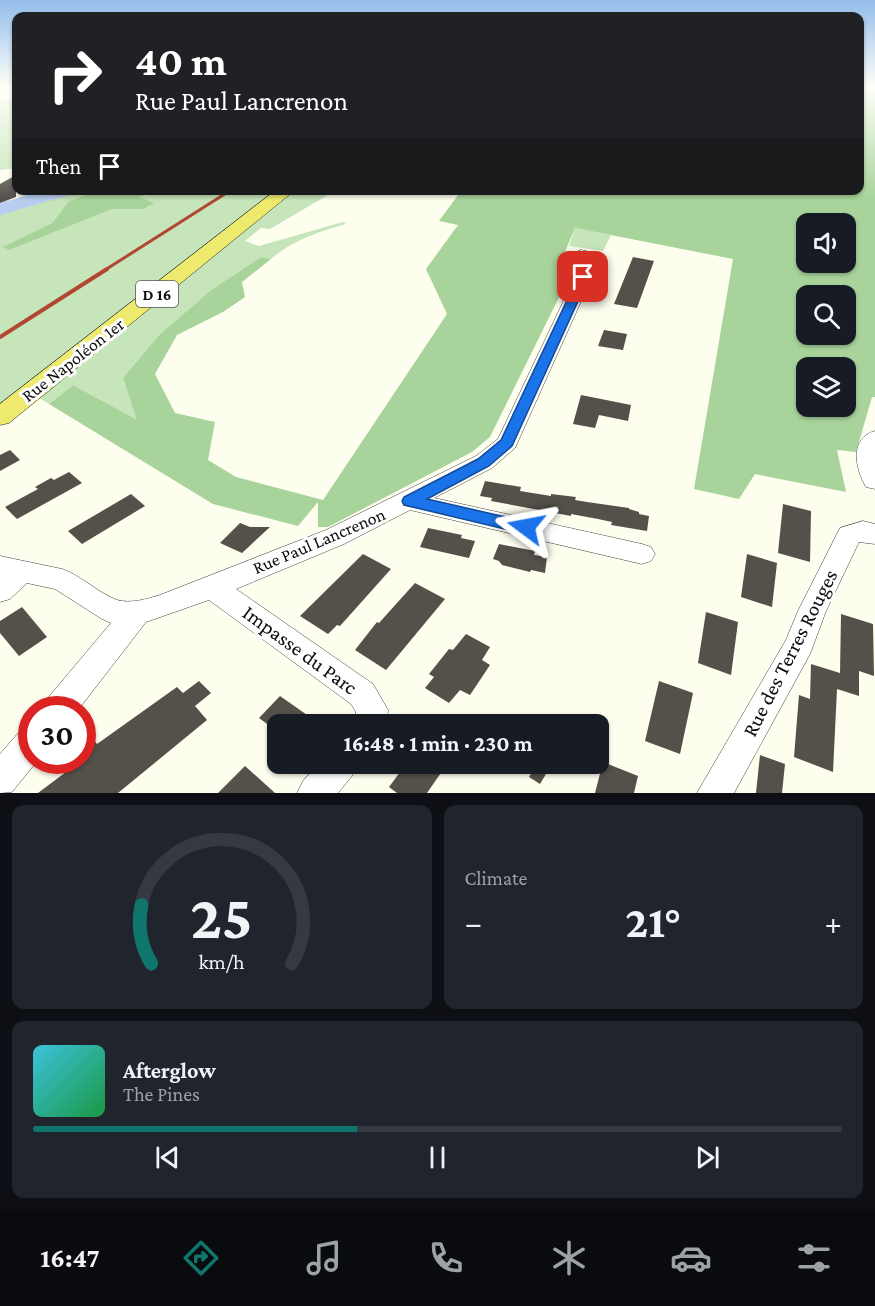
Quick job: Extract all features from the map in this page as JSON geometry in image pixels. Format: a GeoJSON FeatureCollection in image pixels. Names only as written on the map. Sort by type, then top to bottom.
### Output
{"type":"FeatureCollection","features":[{"type":"Feature","properties":{"kind":"main road","name":"Rue Napoléon 1er"},"geometry":{"type":"LineString","coordinates":[[14,407],[281,195]]}},
{"type":"Feature","properties":{"kind":"street","name":"Rue Paul Lancrenon"},"geometry":{"type":"LineString","coordinates":[[137,613],[164,606],[335,537],[484,462],[507,442],[593,257],[581,255]]}},
{"type":"Feature","properties":{"kind":"street"},"geometry":{"type":"LineString","coordinates":[[875,438],[868,444],[868,454],[875,481]]}},
{"type":"Feature","properties":{"kind":"street"},"geometry":{"type":"LineString","coordinates":[[410,501],[642,554]]}},
{"type":"Feature","properties":{"kind":"street","name":"Rue des Terres Rouges"},"geometry":{"type":"LineString","coordinates":[[715,793],[799,645],[812,611],[849,535],[863,531],[875,534]]}},
{"type":"Feature","properties":{"kind":"street"},"geometry":{"type":"LineString","coordinates":[[0,591],[11,569],[62,579],[112,611],[137,613]]}},
{"type":"Feature","properties":{"kind":"street","name":"Impasse du Parc"},"geometry":{"type":"LineString","coordinates":[[211,586],[362,694],[372,710],[372,714]]}},
{"type":"Feature","properties":{"kind":"street"},"geometry":{"type":"LineString","coordinates":[[69,696],[137,613]]}},
{"type":"Feature","properties":{"kind":"street"},"geometry":{"type":"LineString","coordinates":[[0,780],[18,759]]}},
{"type":"Feature","properties":{"kind":"street"},"geometry":{"type":"LineString","coordinates":[[315,793],[331,774]]}},
{"type":"Feature","properties":{"kind":"green space"},"geometry":{"type":"Polygon","coordinates":[[[0,125],[12,125],[12,168],[0,170],[0,125]]]}},
{"type":"Feature","properties":{"kind":"green space"},"geometry":{"type":"Polygon","coordinates":[[[864,125],[875,125],[875,397],[872,397],[856,452],[837,450],[846,492],[755,474],[739,499],[694,489],[733,259],[575,228],[562,259],[567,281],[490,437],[472,452],[328,527],[318,527],[318,502],[298,526],[213,504],[49,404],[73,385],[137,420],[123,378],[159,335],[211,290],[261,257],[271,259],[242,282],[245,297],[223,312],[177,335],[155,374],[175,413],[215,422],[208,460],[236,477],[323,500],[447,314],[426,269],[458,225],[439,221],[458,195],[864,195],[864,125]]]}},
{"type":"Feature","properties":{"kind":"green space"},"geometry":{"type":"Polygon","coordinates":[[[52,195],[88,195],[69,201],[52,223],[4,247],[112,209],[143,208],[137,198],[146,195],[328,195],[270,229],[261,228],[245,241],[259,246],[343,222],[346,224],[306,237],[271,259],[261,257],[211,290],[159,335],[123,378],[138,421],[73,385],[49,404],[25,389],[0,408],[0,209],[52,195]]]}},
{"type":"Feature","properties":{"kind":"green space"},"geometry":{"type":"Polygon","coordinates":[[[86,195],[145,195],[139,197],[154,203],[143,209],[112,209],[9,250],[3,247],[52,223],[69,201],[86,195]]]}},
{"type":"Feature","properties":{"kind":"green space"},"geometry":{"type":"Polygon","coordinates":[[[575,228],[611,235],[603,251],[569,246],[575,228]]]}},
{"type":"Feature","properties":{"kind":"building"},"geometry":{"type":"Polygon","coordinates":[[[12,177],[12,195],[16,197],[0,203],[0,184],[12,177]]]}},
{"type":"Feature","properties":{"kind":"building"},"geometry":{"type":"Polygon","coordinates":[[[633,257],[654,261],[637,308],[614,304],[633,257]]]}},
{"type":"Feature","properties":{"kind":"building"},"geometry":{"type":"Polygon","coordinates":[[[604,330],[627,334],[623,350],[598,346],[604,330]]]}},
{"type":"Feature","properties":{"kind":"building"},"geometry":{"type":"Polygon","coordinates":[[[581,395],[631,405],[628,421],[599,415],[595,428],[573,424],[581,395]]]}},
{"type":"Feature","properties":{"kind":"building"},"geometry":{"type":"Polygon","coordinates":[[[10,450],[20,460],[0,471],[0,455],[10,450]]]}},
{"type":"Feature","properties":{"kind":"building"},"geometry":{"type":"Polygon","coordinates":[[[69,472],[82,483],[17,519],[5,507],[38,489],[35,487],[51,478],[54,480],[69,472]]]}},
{"type":"Feature","properties":{"kind":"building"},"geometry":{"type":"Polygon","coordinates":[[[485,481],[521,487],[520,491],[576,497],[575,500],[629,508],[639,514],[649,516],[647,531],[611,525],[612,522],[598,519],[491,501],[492,498],[480,496],[485,481]]]}},
{"type":"Feature","properties":{"kind":"building"},"geometry":{"type":"Polygon","coordinates":[[[131,494],[145,506],[82,544],[68,531],[131,494]]]}},
{"type":"Feature","properties":{"kind":"building"},"geometry":{"type":"Polygon","coordinates":[[[783,504],[811,511],[810,562],[778,553],[783,504]]]}},
{"type":"Feature","properties":{"kind":"building"},"geometry":{"type":"Polygon","coordinates":[[[240,523],[250,527],[270,527],[242,553],[220,543],[240,523]]]}},
{"type":"Feature","properties":{"kind":"building"},"geometry":{"type":"Polygon","coordinates":[[[428,528],[462,535],[461,538],[475,541],[469,558],[420,547],[428,528]]]}},
{"type":"Feature","properties":{"kind":"building"},"geometry":{"type":"Polygon","coordinates":[[[499,544],[535,551],[534,555],[547,557],[545,573],[502,565],[493,559],[499,544]]]}},
{"type":"Feature","properties":{"kind":"building"},"geometry":{"type":"Polygon","coordinates":[[[363,554],[391,569],[340,626],[337,625],[328,634],[300,616],[363,554]]]}},
{"type":"Feature","properties":{"kind":"building"},"geometry":{"type":"Polygon","coordinates":[[[747,554],[777,563],[772,607],[741,597],[747,554]]]}},
{"type":"Feature","properties":{"kind":"building"},"geometry":{"type":"Polygon","coordinates":[[[415,583],[445,599],[386,670],[355,650],[377,622],[379,623],[415,583]]]}},
{"type":"Feature","properties":{"kind":"building"},"geometry":{"type":"Polygon","coordinates":[[[22,607],[47,637],[19,656],[0,633],[0,621],[22,607]]]}},
{"type":"Feature","properties":{"kind":"building"},"geometry":{"type":"Polygon","coordinates":[[[706,612],[738,622],[731,675],[698,663],[706,612]]]}},
{"type":"Feature","properties":{"kind":"building"},"geometry":{"type":"Polygon","coordinates":[[[841,614],[873,624],[874,676],[859,671],[859,696],[837,689],[833,772],[794,757],[799,695],[810,699],[811,664],[840,673],[841,614]]]}},
{"type":"Feature","properties":{"kind":"building"},"geometry":{"type":"Polygon","coordinates":[[[466,634],[490,647],[482,660],[490,665],[470,695],[460,690],[449,703],[425,688],[434,677],[429,674],[449,649],[453,650],[466,634]]]}},
{"type":"Feature","properties":{"kind":"building"},"geometry":{"type":"Polygon","coordinates":[[[199,681],[211,693],[195,706],[207,720],[118,793],[38,793],[63,774],[96,774],[96,743],[177,687],[183,693],[199,681]]]}},
{"type":"Feature","properties":{"kind":"building"},"geometry":{"type":"Polygon","coordinates":[[[659,681],[693,693],[680,754],[645,741],[659,681]]]}},
{"type":"Feature","properties":{"kind":"building"},"geometry":{"type":"Polygon","coordinates":[[[280,696],[306,714],[267,714],[267,724],[259,718],[280,696]]]}},
{"type":"Feature","properties":{"kind":"building"},"geometry":{"type":"Polygon","coordinates":[[[760,755],[785,764],[782,793],[756,793],[760,755]]]}},
{"type":"Feature","properties":{"kind":"building"},"geometry":{"type":"Polygon","coordinates":[[[609,764],[638,776],[634,793],[595,793],[600,774],[609,774],[609,764]]]}},
{"type":"Feature","properties":{"kind":"building"},"geometry":{"type":"Polygon","coordinates":[[[245,766],[275,793],[218,793],[245,766]]]}},
{"type":"Feature","properties":{"kind":"building"},"geometry":{"type":"Polygon","coordinates":[[[399,774],[440,774],[427,793],[397,793],[389,787],[399,774]]]}},
{"type":"Feature","properties":{"kind":"building"},"geometry":{"type":"Polygon","coordinates":[[[531,774],[546,774],[540,784],[529,777],[531,774]]]}},
{"type":"Feature","properties":{"kind":"waterway"},"geometry":{"type":"LineString","coordinates":[[0,209],[49,195]]}},
{"type":"Feature","properties":{"kind":"railway"},"geometry":{"type":"LineString","coordinates":[[105,270],[223,195]]}},
{"type":"Feature","properties":{"kind":"railway"},"geometry":{"type":"LineString","coordinates":[[0,337],[107,269]]}},
{"type":"Feature","properties":{"kind":"route"},"geometry":{"type":"LineString","coordinates":[[526,527],[410,501],[484,462],[507,442],[583,277]]}}]}
